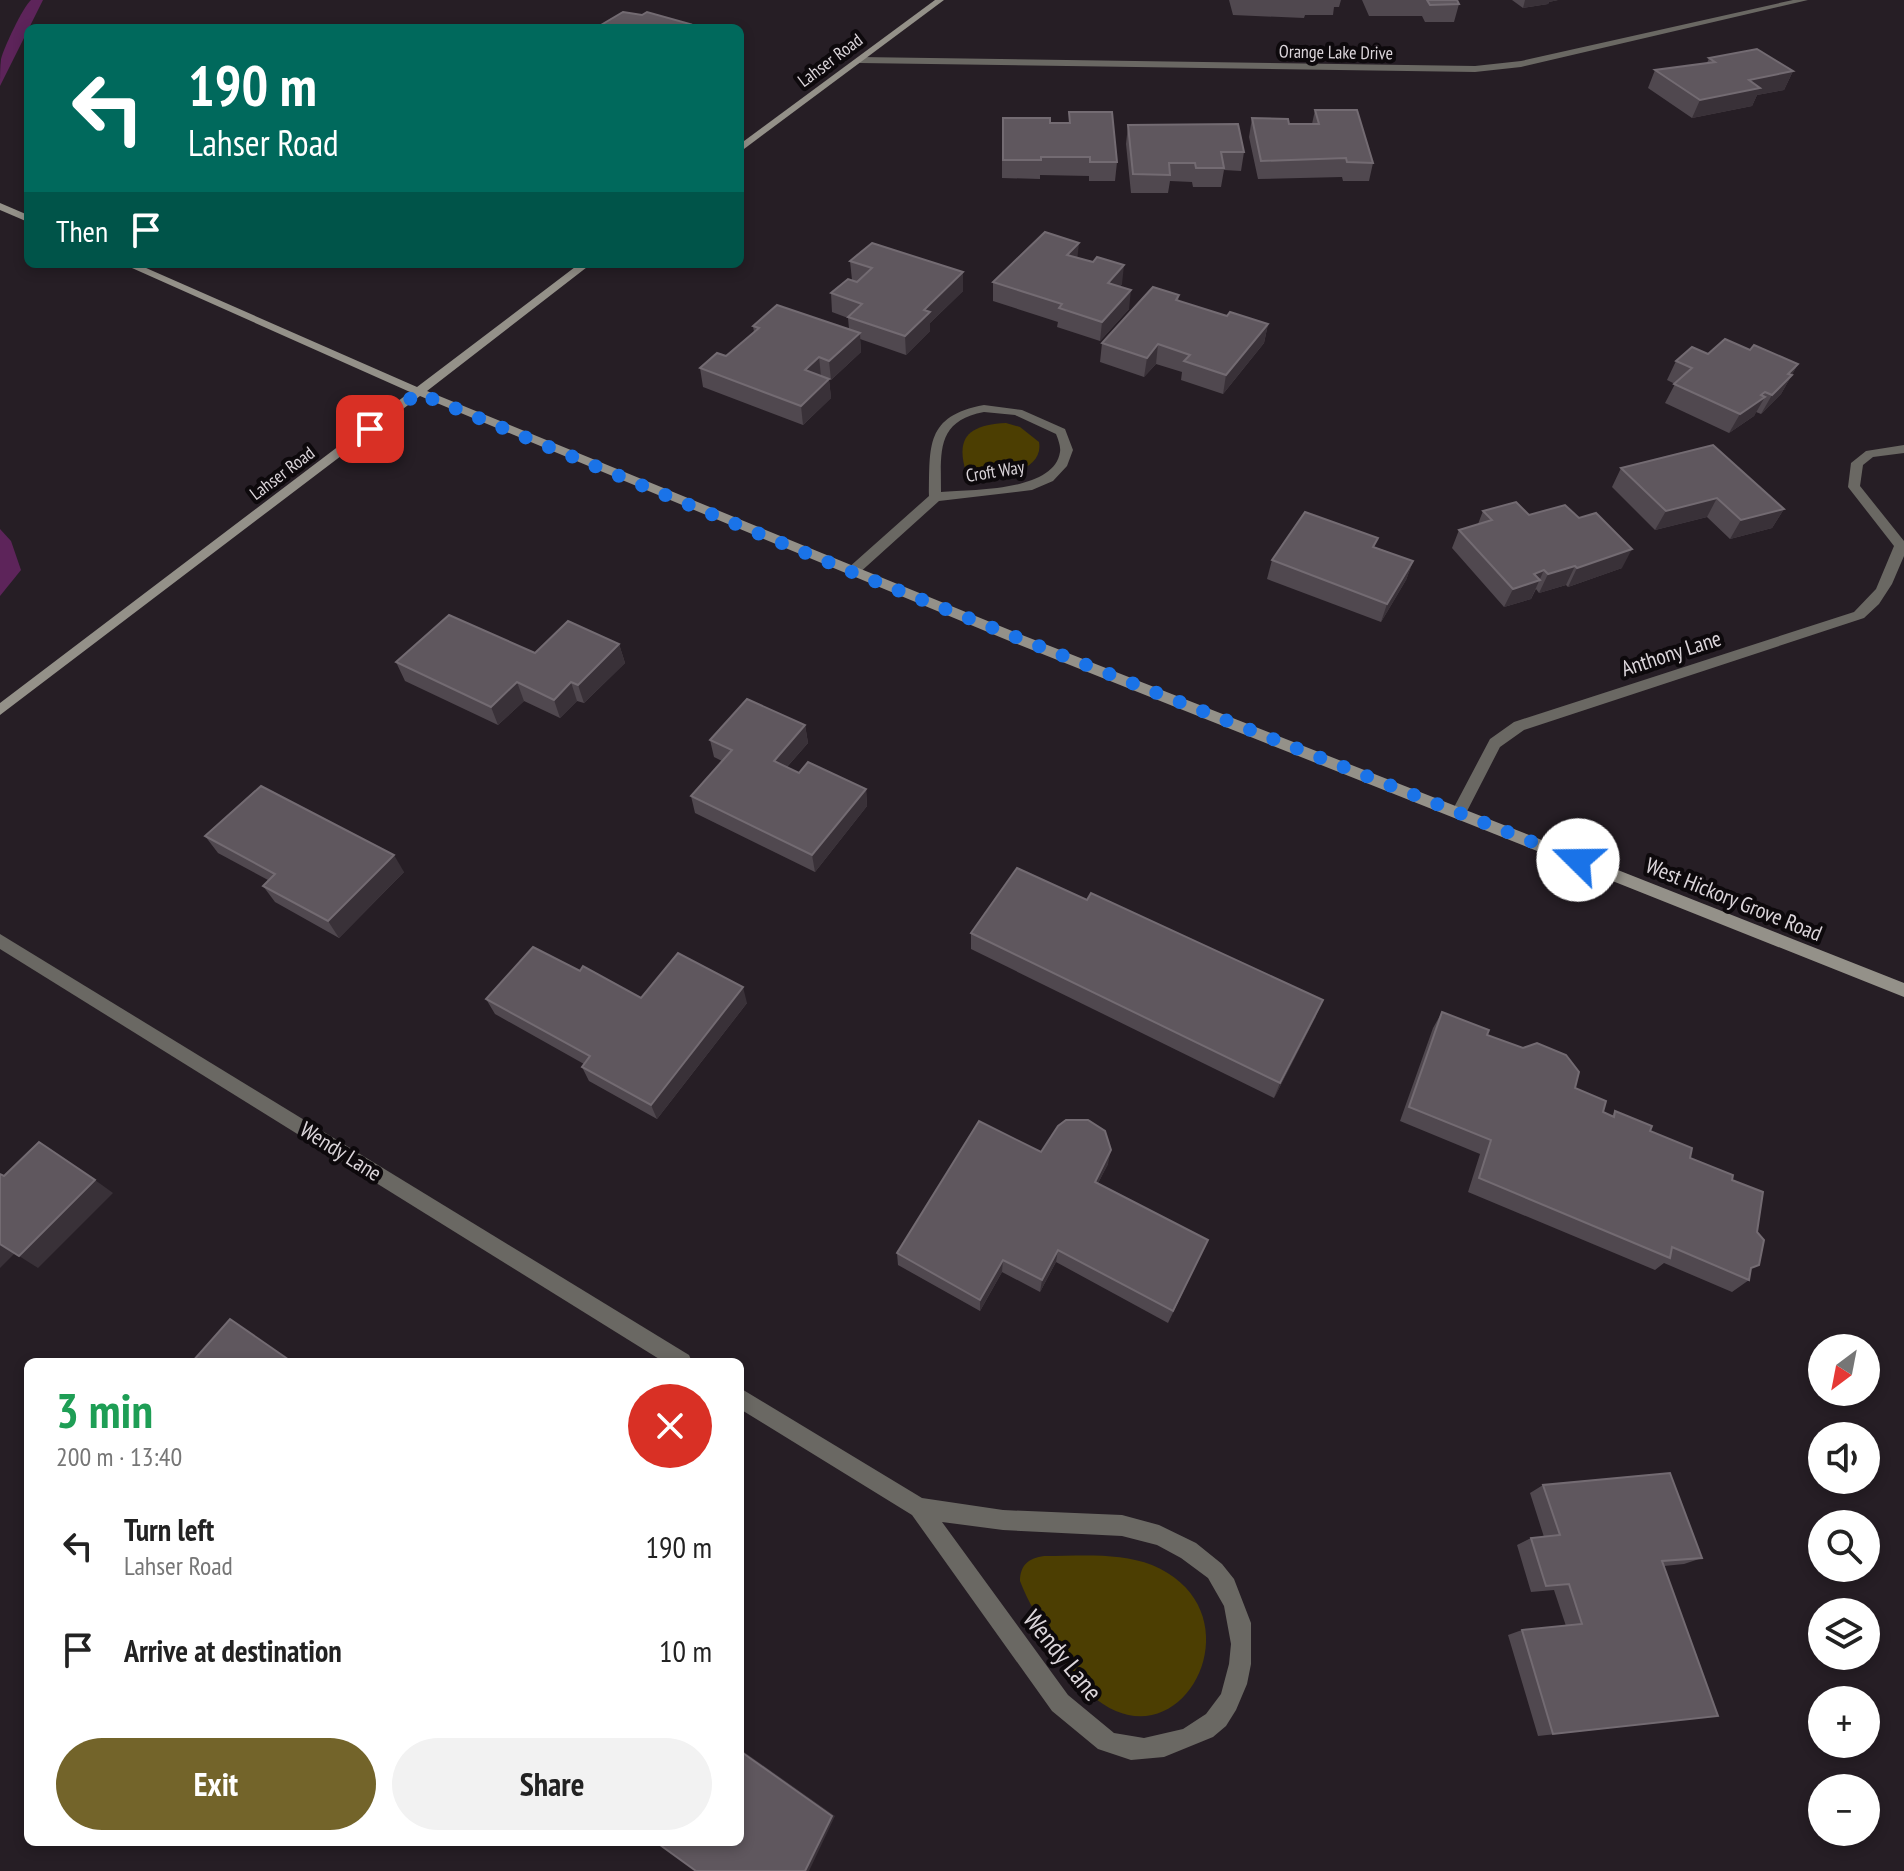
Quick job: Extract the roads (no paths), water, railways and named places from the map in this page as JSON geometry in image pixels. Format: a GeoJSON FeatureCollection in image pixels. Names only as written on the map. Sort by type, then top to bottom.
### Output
{"type":"FeatureCollection","features":[{"type":"Feature","properties":{"kind":"street","name":"Lahser Road"},"geometry":{"type":"LineString","coordinates":[[744,146],[940,0]]}},
{"type":"Feature","properties":{"kind":"street","name":"Orange Lake Drive"},"geometry":{"type":"LineString","coordinates":[[860,60],[1475,69],[1521,64],[1804,0]]}},
{"type":"Feature","properties":{"kind":"street"},"geometry":{"type":"LineString","coordinates":[[0,206],[24,217]]}},
{"type":"Feature","properties":{"kind":"street","name":"West Hickory Grove Road"},"geometry":{"type":"LineString","coordinates":[[137,268],[418,393],[852,572],[1904,990]]}},
{"type":"Feature","properties":{"kind":"street","name":"Lahser Road"},"geometry":{"type":"LineString","coordinates":[[0,710],[581,268]]}},
{"type":"Feature","properties":{"kind":"street","name":"Croft Way"},"geometry":{"type":"LineString","coordinates":[[999,409],[1027,414],[1061,432],[1067,450],[1061,466],[1049,478],[1028,487],[935,497],[936,445],[941,431],[950,422],[973,411],[999,409]]}},
{"type":"Feature","properties":{"kind":"street","name":"Anthony Lane"},"geometry":{"type":"LineString","coordinates":[[1459,813],[1495,743],[1519,726],[1859,615],[1878,601],[1890,580],[1902,545],[1854,487],[1854,474],[1857,463],[1870,454],[1904,449]]}},
{"type":"Feature","properties":{"kind":"street"},"geometry":{"type":"LineString","coordinates":[[852,572],[935,497]]}},
{"type":"Feature","properties":{"kind":"street","name":"Wendy Lane"},"geometry":{"type":"LineString","coordinates":[[0,941],[676,1358]]}},
{"type":"Feature","properties":{"kind":"street","name":"Wendy Lane"},"geometry":{"type":"LineString","coordinates":[[744,1400],[919,1508],[1060,1703],[1089,1730],[1123,1748],[1159,1749],[1195,1737],[1218,1718],[1235,1686],[1242,1645],[1235,1605],[1217,1573],[1190,1550],[1156,1534],[1112,1525],[999,1520],[919,1508]]}}]}
